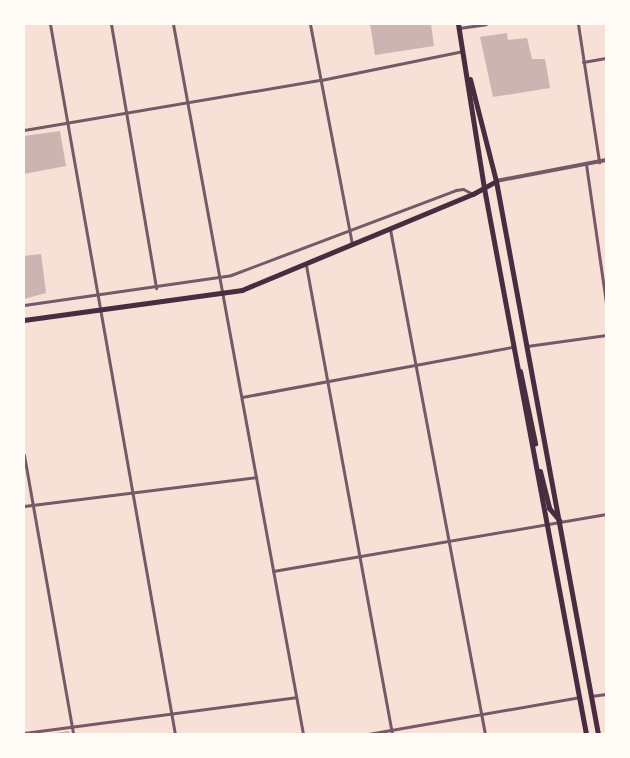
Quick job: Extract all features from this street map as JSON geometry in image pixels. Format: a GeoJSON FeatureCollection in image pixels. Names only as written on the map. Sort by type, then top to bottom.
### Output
{"type":"FeatureCollection","features":[{"type":"Feature","properties":{"kind":"main road"},"geometry":{"type":"LineString","coordinates":[[458,26],[484,188],[586,734]]}},
{"type":"Feature","properties":{"kind":"main road"},"geometry":{"type":"LineString","coordinates":[[463,51],[496,181],[598,734]]}},
{"type":"Feature","properties":{"kind":"main road"},"geometry":{"type":"LineString","coordinates":[[24,320],[222,295],[306,265],[473,194],[496,181]]}},
{"type":"Feature","properties":{"kind":"main road"},"geometry":{"type":"LineString","coordinates":[[513,347],[523,380],[549,508],[559,520]]}},
{"type":"Feature","properties":{"kind":"street"},"geometry":{"type":"LineString","coordinates":[[50,24],[175,734]]}},
{"type":"Feature","properties":{"kind":"street"},"geometry":{"type":"LineString","coordinates":[[110,24],[156,288]]}},
{"type":"Feature","properties":{"kind":"street"},"geometry":{"type":"LineString","coordinates":[[173,24],[218,278],[242,397],[303,734]]}},
{"type":"Feature","properties":{"kind":"street"},"geometry":{"type":"LineString","coordinates":[[310,24],[348,232],[352,245]]}},
{"type":"Feature","properties":{"kind":"street"},"geometry":{"type":"LineString","coordinates":[[458,26],[486,24]]}},
{"type":"Feature","properties":{"kind":"street"},"geometry":{"type":"LineString","coordinates":[[578,24],[599,162]]}},
{"type":"Feature","properties":{"kind":"street"},"geometry":{"type":"LineString","coordinates":[[24,130],[321,80],[463,51]]}},
{"type":"Feature","properties":{"kind":"street"},"geometry":{"type":"LineString","coordinates":[[584,62],[606,58]]}},
{"type":"Feature","properties":{"kind":"street"},"geometry":{"type":"LineString","coordinates":[[496,181],[606,160]]}},
{"type":"Feature","properties":{"kind":"street"},"geometry":{"type":"LineString","coordinates":[[586,164],[606,303]]}},
{"type":"Feature","properties":{"kind":"street"},"geometry":{"type":"LineString","coordinates":[[24,305],[156,288],[218,278],[348,232],[456,190],[464,189],[473,194]]}},
{"type":"Feature","properties":{"kind":"street"},"geometry":{"type":"LineString","coordinates":[[390,229],[417,365],[485,734]]}},
{"type":"Feature","properties":{"kind":"street"},"geometry":{"type":"LineString","coordinates":[[306,265],[391,732]]}},
{"type":"Feature","properties":{"kind":"street"},"geometry":{"type":"LineString","coordinates":[[527,346],[606,335]]}},
{"type":"Feature","properties":{"kind":"street"},"geometry":{"type":"LineString","coordinates":[[242,397],[327,380],[513,347]]}},
{"type":"Feature","properties":{"kind":"street"},"geometry":{"type":"LineString","coordinates":[[24,455],[73,734]]}},
{"type":"Feature","properties":{"kind":"street"},"geometry":{"type":"LineString","coordinates":[[24,506],[132,494],[256,477]]}},
{"type":"Feature","properties":{"kind":"street"},"geometry":{"type":"LineString","coordinates":[[273,571],[546,522],[606,514]]}},
{"type":"Feature","properties":{"kind":"street"},"geometry":{"type":"LineString","coordinates":[[592,696],[606,694]]}},
{"type":"Feature","properties":{"kind":"street"},"geometry":{"type":"LineString","coordinates":[[24,733],[171,715],[296,697]]}},
{"type":"Feature","properties":{"kind":"street"},"geometry":{"type":"LineString","coordinates":[[368,734],[391,732],[579,697]]}},
{"type":"Feature","properties":{"kind":"building"},"geometry":{"type":"Polygon","coordinates":[[[370,24],[431,24],[434,46],[375,55],[370,24]]]}},
{"type":"Feature","properties":{"kind":"building"},"geometry":{"type":"Polygon","coordinates":[[[507,33],[508,40],[527,38],[532,59],[545,59],[550,88],[493,97],[480,37],[507,33]]]}},
{"type":"Feature","properties":{"kind":"building"},"geometry":{"type":"Polygon","coordinates":[[[60,131],[66,166],[24,174],[24,136],[60,131]]]}},
{"type":"Feature","properties":{"kind":"building"},"geometry":{"type":"Polygon","coordinates":[[[41,254],[46,293],[24,299],[24,256],[41,254]]]}},
{"type":"Feature","properties":{"kind":"building"},"geometry":{"type":"Polygon","coordinates":[[[69,731],[70,734],[55,734],[55,733],[69,731]]]}}]}
